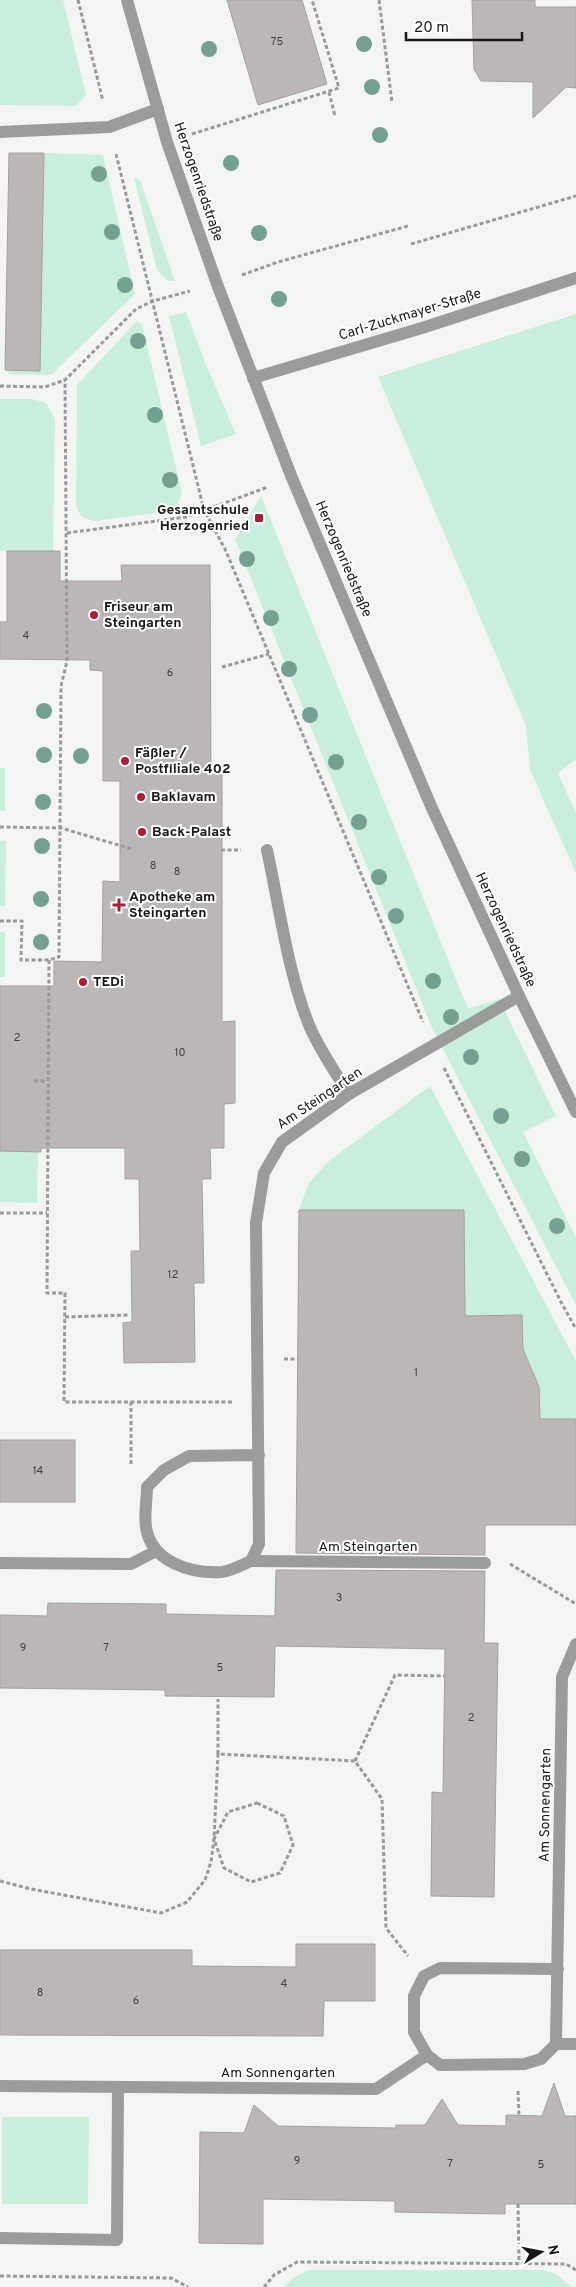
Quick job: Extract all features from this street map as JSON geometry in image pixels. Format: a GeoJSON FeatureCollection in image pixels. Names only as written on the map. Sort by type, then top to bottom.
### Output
{"type":"FeatureCollection","features":[{"type":"Feature","properties":{"kind":"street","name":"Herzogenriedstraße"},"geometry":{"type":"LineString","coordinates":[[127,0],[167,142],[217,284],[292,478],[431,806],[519,996],[576,1112]]}},
{"type":"Feature","properties":{"kind":"street"},"geometry":{"type":"LineString","coordinates":[[0,132],[109,126],[158,109]]}},
{"type":"Feature","properties":{"kind":"street","name":"Carl-Zuckmayer-Straße"},"geometry":{"type":"LineString","coordinates":[[253,378],[422,328],[576,278]]}},
{"type":"Feature","properties":{"kind":"street"},"geometry":{"type":"LineString","coordinates":[[267,850],[299,996],[316,1040],[349,1094]]}},
{"type":"Feature","properties":{"kind":"street","name":"Am Steingarten"},"geometry":{"type":"LineString","coordinates":[[251,1561],[259,1544],[256,1222],[264,1173],[282,1142],[349,1094],[519,996]]}},
{"type":"Feature","properties":{"kind":"street"},"geometry":{"type":"LineString","coordinates":[[0,1562],[131,1564],[156,1551],[146,1527],[147,1487],[164,1470],[189,1456],[259,1455]]}},
{"type":"Feature","properties":{"kind":"street","name":"Am Steingarten"},"geometry":{"type":"LineString","coordinates":[[156,1551],[178,1566],[192,1571],[224,1572],[251,1561],[485,1563]]}},
{"type":"Feature","properties":{"kind":"street","name":"Am Sonnengarten"},"geometry":{"type":"LineString","coordinates":[[556,2044],[562,1677],[576,1644]]}},
{"type":"Feature","properties":{"kind":"street"},"geometry":{"type":"LineString","coordinates":[[558,1968],[440,1968],[424,1976],[414,1996],[414,2032],[427,2055],[440,2064],[524,2064],[541,2060],[556,2044],[576,2044]]}},
{"type":"Feature","properties":{"kind":"street","name":"Am Sonnengarten"},"geometry":{"type":"LineString","coordinates":[[0,2086],[376,2089],[427,2055]]}},
{"type":"Feature","properties":{"kind":"street"},"geometry":{"type":"LineString","coordinates":[[0,2238],[117,2240],[118,2088]]}},
{"type":"Feature","properties":{"kind":"path"},"geometry":{"type":"LineString","coordinates":[[78,0],[204,510],[225,549],[433,1046],[576,1329]]}},
{"type":"Feature","properties":{"kind":"path"},"geometry":{"type":"LineString","coordinates":[[167,142],[339,88],[312,0]]}},
{"type":"Feature","properties":{"kind":"path"},"geometry":{"type":"LineString","coordinates":[[379,0],[392,102]]}},
{"type":"Feature","properties":{"kind":"path"},"geometry":{"type":"LineString","coordinates":[[329,92],[335,116]]}},
{"type":"Feature","properties":{"kind":"path"},"geometry":{"type":"LineString","coordinates":[[411,244],[576,196]]}},
{"type":"Feature","properties":{"kind":"path"},"geometry":{"type":"LineString","coordinates":[[0,386],[45,386],[65,380],[136,309],[153,301],[217,284],[278,262],[408,226]]}},
{"type":"Feature","properties":{"kind":"path"},"geometry":{"type":"LineString","coordinates":[[0,921],[22,921],[22,960],[49,960],[59,957],[61,686],[67,661],[65,380]]}},
{"type":"Feature","properties":{"kind":"path"},"geometry":{"type":"LineString","coordinates":[[67,533],[186,517],[292,478]]}},
{"type":"Feature","properties":{"kind":"path"},"geometry":{"type":"LineString","coordinates":[[222,667],[269,654]]}},
{"type":"Feature","properties":{"kind":"path"},"geometry":{"type":"LineString","coordinates":[[0,827],[61,828],[132,849]]}},
{"type":"Feature","properties":{"kind":"path"},"geometry":{"type":"LineString","coordinates":[[49,960],[47,1081],[48,1293],[65,1293],[64,1402],[258,1402]]}},
{"type":"Feature","properties":{"kind":"path"},"geometry":{"type":"LineString","coordinates":[[34,1081],[47,1081]]}},
{"type":"Feature","properties":{"kind":"path"},"geometry":{"type":"LineString","coordinates":[[0,1213],[47,1213]]}},
{"type":"Feature","properties":{"kind":"path"},"geometry":{"type":"LineString","coordinates":[[65,1317],[128,1315]]}},
{"type":"Feature","properties":{"kind":"path"},"geometry":{"type":"LineString","coordinates":[[509,1563],[576,1604]]}},
{"type":"Feature","properties":{"kind":"path"},"geometry":{"type":"LineString","coordinates":[[355,1761],[395,1675],[444,1676]]}},
{"type":"Feature","properties":{"kind":"path"},"geometry":{"type":"LineString","coordinates":[[0,1881],[31,1889],[161,1913],[187,1902],[205,1880],[214,1839],[218,1754],[218,1699]]}},
{"type":"Feature","properties":{"kind":"path"},"geometry":{"type":"LineString","coordinates":[[218,1754],[355,1761]]}},
{"type":"Feature","properties":{"kind":"path"},"geometry":{"type":"LineString","coordinates":[[355,1761],[382,1800],[386,1928],[424,1976]]}},
{"type":"Feature","properties":{"kind":"path"},"geometry":{"type":"LineString","coordinates":[[257,1803],[284,1816],[294,1845],[280,1873],[252,1882],[224,1868],[214,1839],[228,1812],[257,1803]]}},
{"type":"Feature","properties":{"kind":"path"},"geometry":{"type":"LineString","coordinates":[[518,2204],[519,2263]]}},
{"type":"Feature","properties":{"kind":"path"},"geometry":{"type":"LineString","coordinates":[[264,2287],[274,2274],[297,2262],[566,2264],[576,2270]]}},
{"type":"Feature","properties":{"kind":"path"},"geometry":{"type":"LineString","coordinates":[[0,2276],[171,2278],[188,2287]]}},
{"type":"Feature","properties":{"kind":"green space"},"geometry":{"type":"Polygon","coordinates":[[[0,0],[63,0],[86,95],[76,106],[0,105],[0,0]]]}},
{"type":"Feature","properties":{"kind":"green space"},"geometry":{"type":"Polygon","coordinates":[[[44,153],[103,155],[135,294],[51,375],[10,374],[5,370],[40,371],[44,153]]]}},
{"type":"Feature","properties":{"kind":"green space"},"geometry":{"type":"Polygon","coordinates":[[[134,178],[140,180],[175,281],[168,281],[157,270],[134,178]]]}},
{"type":"Feature","properties":{"kind":"green space"},"geometry":{"type":"Polygon","coordinates":[[[186,312],[236,434],[201,446],[169,316],[186,312]]]}},
{"type":"Feature","properties":{"kind":"green space"},"geometry":{"type":"Polygon","coordinates":[[[576,314],[576,759],[558,773],[576,813],[576,873],[530,770],[526,726],[378,377],[576,314]]]}},
{"type":"Feature","properties":{"kind":"green space"},"geometry":{"type":"Polygon","coordinates":[[[137,321],[142,325],[182,493],[176,508],[170,511],[95,521],[82,516],[76,506],[77,385],[137,321]]]}},
{"type":"Feature","properties":{"kind":"green space"},"geometry":{"type":"Polygon","coordinates":[[[0,399],[32,399],[46,403],[55,419],[53,551],[0,551],[0,399]]]}},
{"type":"Feature","properties":{"kind":"green space"},"geometry":{"type":"Polygon","coordinates":[[[261,496],[468,1009],[499,999],[556,1116],[523,1132],[576,1238],[576,1305],[432,1028],[235,539],[261,496]]]}},
{"type":"Feature","properties":{"kind":"green space"},"geometry":{"type":"Polygon","coordinates":[[[0,768],[5,768],[5,811],[0,811],[0,768]]]}},
{"type":"Feature","properties":{"kind":"green space"},"geometry":{"type":"Polygon","coordinates":[[[0,841],[6,841],[5,906],[0,906],[0,841]]]}},
{"type":"Feature","properties":{"kind":"green space"},"geometry":{"type":"Polygon","coordinates":[[[0,932],[5,932],[5,977],[0,977],[0,932]]]}},
{"type":"Feature","properties":{"kind":"green space"},"geometry":{"type":"Polygon","coordinates":[[[430,1086],[576,1361],[576,1419],[540,1419],[539,1387],[523,1349],[522,1315],[465,1316],[464,1210],[299,1210],[308,1184],[329,1161],[430,1086]]]}},
{"type":"Feature","properties":{"kind":"green space"},"geometry":{"type":"Polygon","coordinates":[[[0,1151],[38,1151],[37,1203],[0,1202],[0,1151]]]}},
{"type":"Feature","properties":{"kind":"green space"},"geometry":{"type":"Polygon","coordinates":[[[2,2117],[89,2117],[88,2204],[2,2204],[2,2117]]]}},
{"type":"Feature","properties":{"kind":"green space"},"geometry":{"type":"Polygon","coordinates":[[[309,2270],[543,2270],[555,2274],[572,2287],[284,2287],[294,2277],[309,2270]]]}},
{"type":"Feature","properties":{"kind":"building"},"geometry":{"type":"Polygon","coordinates":[[[227,0],[302,0],[327,84],[258,105],[227,0]]]}},
{"type":"Feature","properties":{"kind":"building"},"geometry":{"type":"Polygon","coordinates":[[[472,0],[535,0],[535,7],[576,7],[576,88],[566,87],[533,118],[533,82],[481,81],[474,69],[472,0]]]}},
{"type":"Feature","properties":{"kind":"building"},"geometry":{"type":"Polygon","coordinates":[[[9,153],[44,153],[40,371],[5,370],[9,153]]]}},
{"type":"Feature","properties":{"kind":"building"},"geometry":{"type":"Polygon","coordinates":[[[7,551],[60,551],[60,581],[122,581],[121,565],[210,565],[211,774],[222,774],[222,1022],[235,1021],[235,1103],[224,1104],[224,1148],[210,1148],[211,1179],[202,1179],[204,1283],[194,1283],[195,1362],[124,1363],[123,1323],[132,1322],[131,1251],[140,1251],[139,1179],[125,1179],[125,1148],[41,1148],[41,1152],[0,1151],[0,986],[54,986],[54,961],[102,962],[103,881],[120,882],[120,781],[103,781],[103,671],[90,670],[90,660],[0,659],[0,622],[7,622],[7,551]]]}},
{"type":"Feature","properties":{"kind":"building"},"geometry":{"type":"Polygon","coordinates":[[[299,1210],[464,1210],[465,1316],[522,1315],[523,1349],[539,1387],[540,1419],[576,1419],[576,1525],[485,1525],[485,1555],[296,1553],[299,1210]]]}},
{"type":"Feature","properties":{"kind":"building"},"geometry":{"type":"Polygon","coordinates":[[[0,1440],[75,1440],[75,1502],[0,1502],[0,1440]]]}},
{"type":"Feature","properties":{"kind":"building"},"geometry":{"type":"Polygon","coordinates":[[[276,1570],[485,1571],[484,1643],[498,1643],[494,1897],[431,1896],[432,1792],[443,1793],[445,1649],[275,1646],[274,1697],[165,1696],[165,1690],[0,1688],[0,1615],[47,1616],[48,1603],[166,1604],[166,1614],[275,1616],[276,1570]]]}},
{"type":"Feature","properties":{"kind":"building"},"geometry":{"type":"Polygon","coordinates":[[[296,1944],[375,1944],[375,2001],[324,2001],[323,2036],[0,2035],[0,1950],[192,1950],[192,1966],[296,1967],[296,1944]]]}},
{"type":"Feature","properties":{"kind":"building"},"geometry":{"type":"Polygon","coordinates":[[[554,2083],[565,2116],[576,2116],[576,2204],[505,2204],[505,2214],[395,2212],[395,2201],[263,2199],[263,2244],[199,2243],[200,2132],[244,2133],[254,2105],[278,2126],[396,2128],[396,2125],[425,2125],[442,2099],[458,2125],[506,2126],[506,2115],[542,2116],[554,2083]]]}},
{"type":"Feature","properties":{"kind":"place","name":"Gesamtschule Herzogenried"},"geometry":{"type":"Point","coordinates":[259,518]}},
{"type":"Feature","properties":{"kind":"place","name":"Friseur am Steingarten"},"geometry":{"type":"Point","coordinates":[94,615]}},
{"type":"Feature","properties":{"kind":"place","name":"Fäßler / Postfiliale 402"},"geometry":{"type":"Point","coordinates":[125,761]}},
{"type":"Feature","properties":{"kind":"place","name":"Baklavam"},"geometry":{"type":"Point","coordinates":[141,797]}},
{"type":"Feature","properties":{"kind":"place","name":"Back-Palast"},"geometry":{"type":"Point","coordinates":[142,832]}},
{"type":"Feature","properties":{"kind":"place","name":"Apotheke am Steingarten"},"geometry":{"type":"Point","coordinates":[119,905]}},
{"type":"Feature","properties":{"kind":"place","name":"TEDi"},"geometry":{"type":"Point","coordinates":[83,982]}}]}
